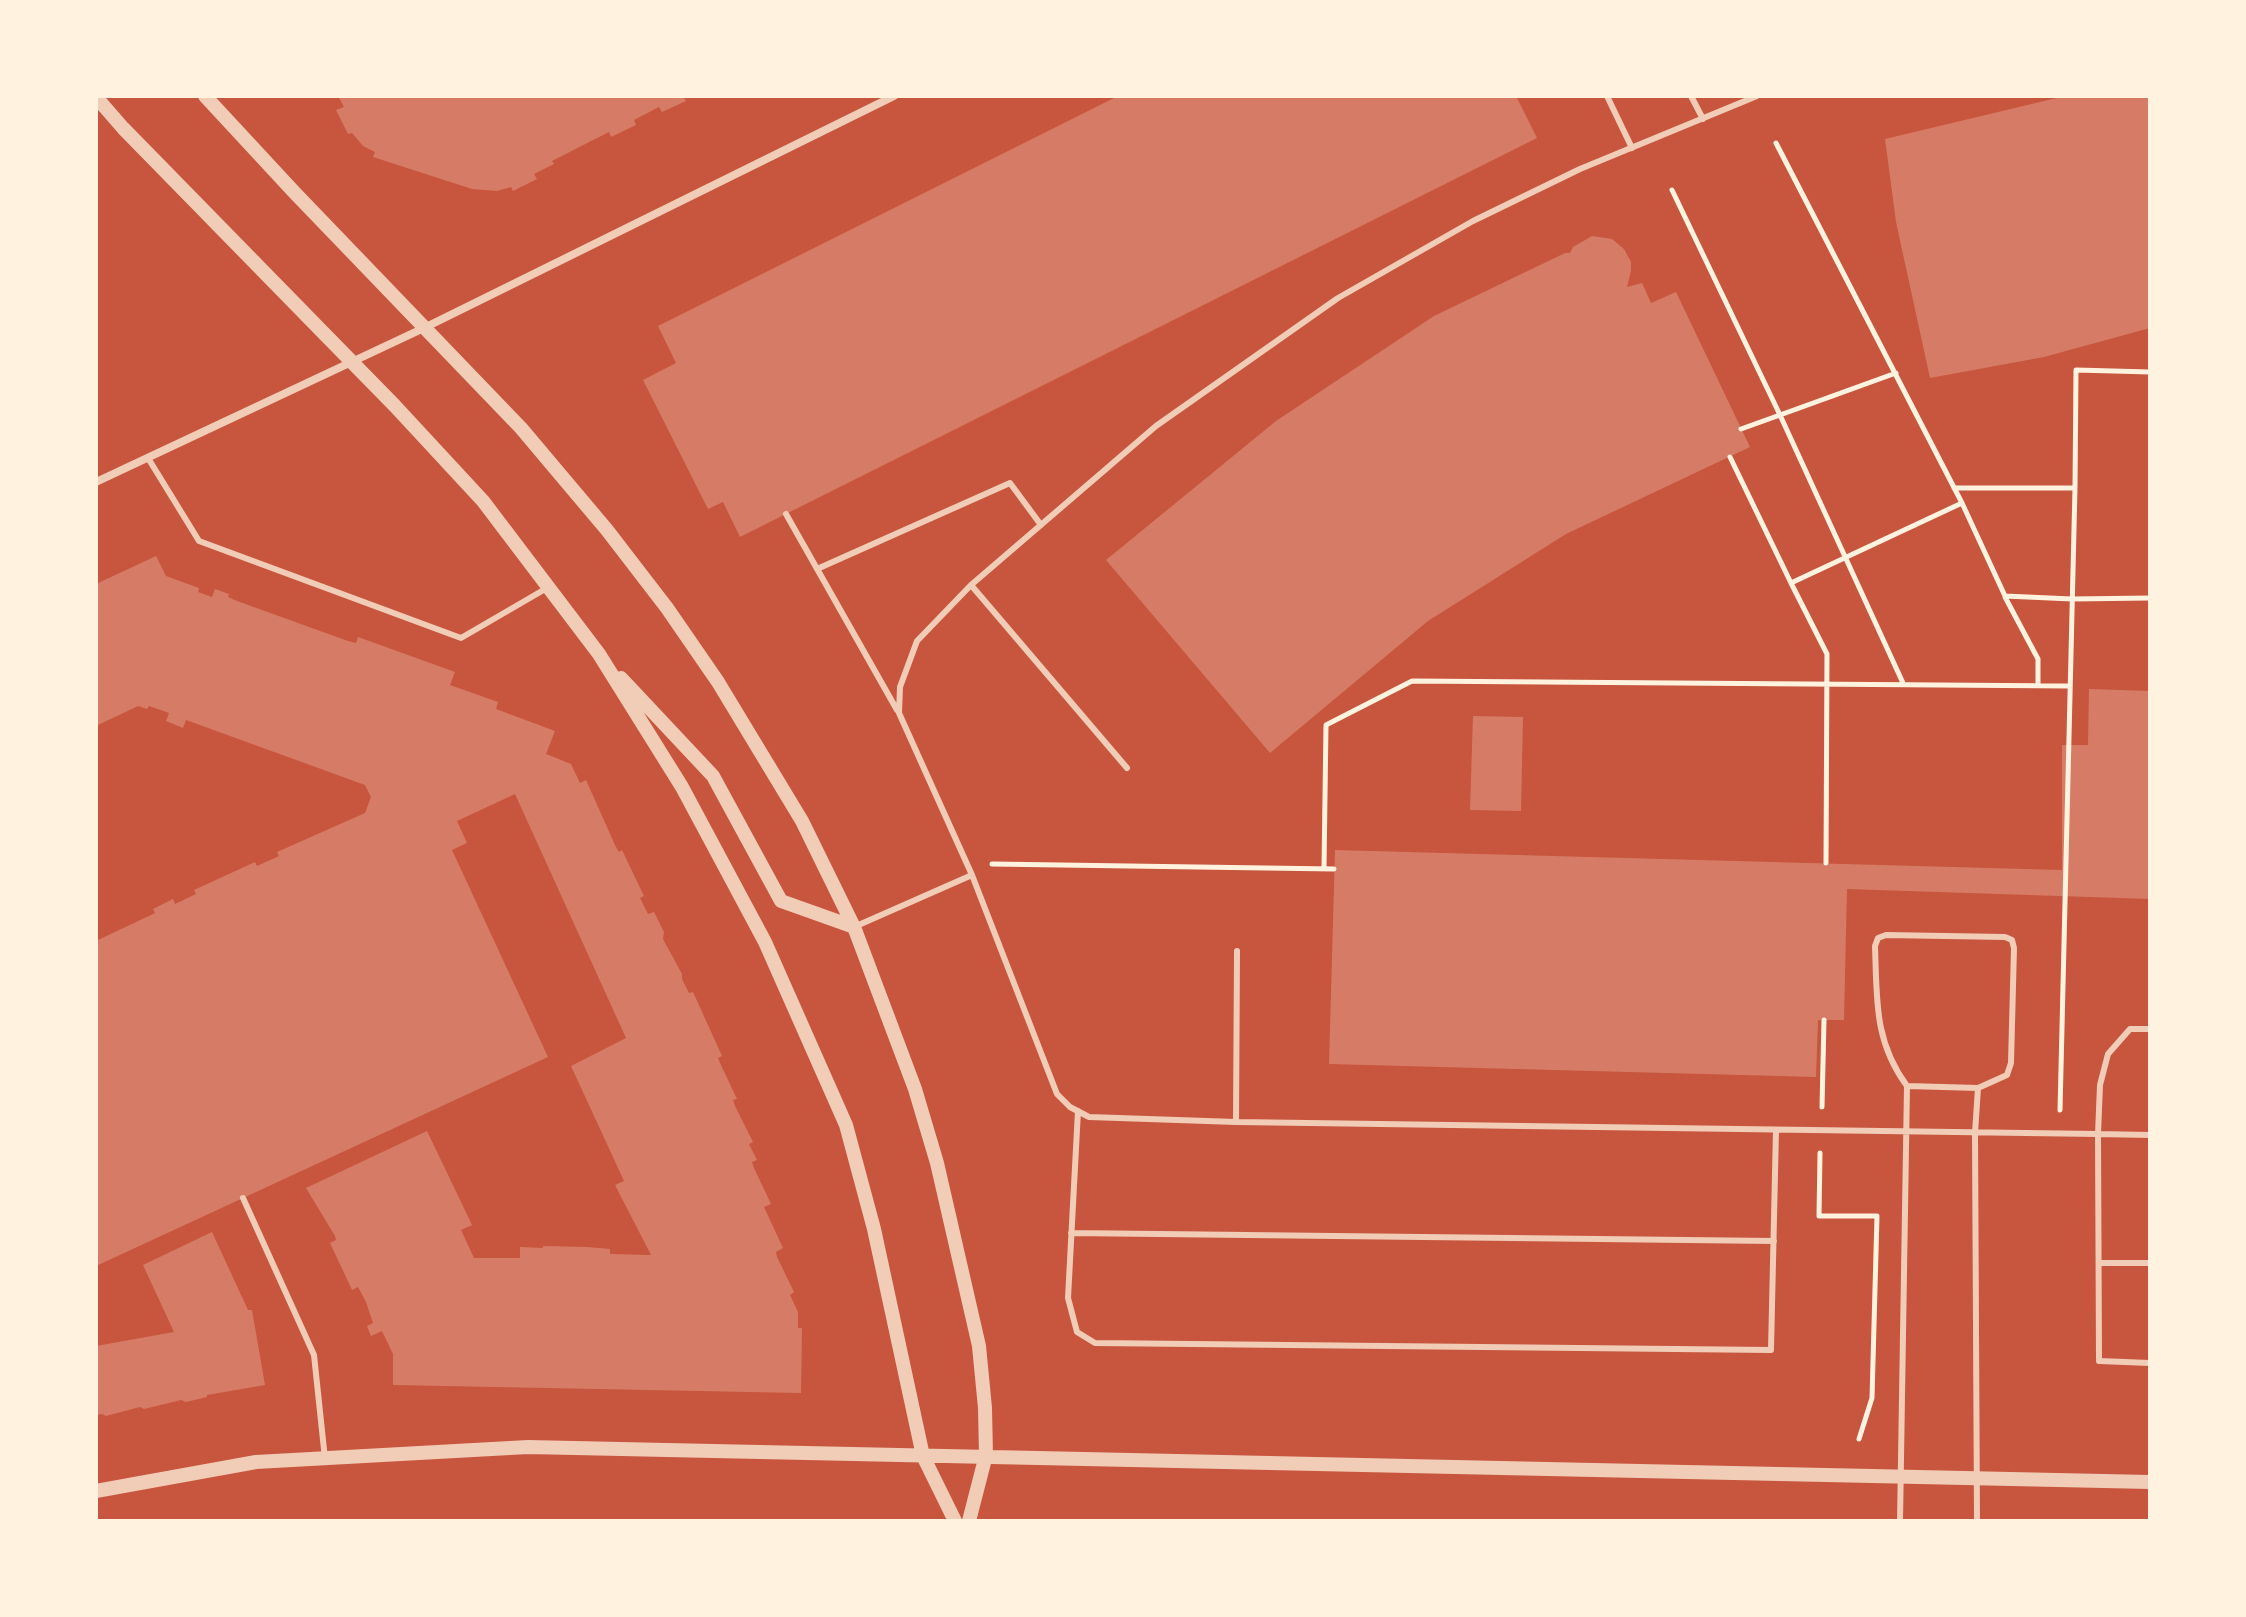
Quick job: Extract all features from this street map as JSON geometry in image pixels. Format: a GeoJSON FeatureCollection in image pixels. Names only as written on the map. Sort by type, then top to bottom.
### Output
{"type":"FeatureCollection","features":[{"type":"Feature","properties":{"kind":"street"},"geometry":{"type":"LineString","coordinates":[[205,96],[521,428],[607,530],[667,608],[718,682],[802,821],[854,927],[915,1089],[937,1163],[979,1346],[986,1455],[969,1521]]}},
{"type":"Feature","properties":{"kind":"street"},"geometry":{"type":"LineString","coordinates":[[96,482],[424,328],[894,96]]}},
{"type":"Feature","properties":{"kind":"street"},"geometry":{"type":"LineString","coordinates":[[96,97],[483,501],[599,654],[682,787],[758,929],[846,1125],[874,1229],[923,1456],[955,1521]]}},
{"type":"Feature","properties":{"kind":"street"},"geometry":{"type":"LineString","coordinates":[[599,654],[713,776],[781,901],[854,927]]}},
{"type":"Feature","properties":{"kind":"street"},"geometry":{"type":"LineString","coordinates":[[96,1491],[256,1462],[528,1447],[2150,1482]]}},
{"type":"Feature","properties":{"kind":"lane"},"geometry":{"type":"LineString","coordinates":[[1607,96],[1632,148]]}},
{"type":"Feature","properties":{"kind":"lane"},"geometry":{"type":"LineString","coordinates":[[1691,96],[1703,119]]}},
{"type":"Feature","properties":{"kind":"lane"},"geometry":{"type":"LineString","coordinates":[[899,713],[900,687],[917,641],[971,585],[1156,426],[1338,298],[1473,221],[1580,169],[1757,96]]}},
{"type":"Feature","properties":{"kind":"lane"},"geometry":{"type":"LineString","coordinates":[[148,458],[199,541],[461,638],[550,586]]}},
{"type":"Feature","properties":{"kind":"lane"},"geometry":{"type":"LineString","coordinates":[[817,569],[1010,483],[1041,525]]}},
{"type":"Feature","properties":{"kind":"lane"},"geometry":{"type":"LineString","coordinates":[[786,514],[899,713],[972,874],[1057,1094],[1089,1117],[1236,1122],[2150,1135]]}},
{"type":"Feature","properties":{"kind":"lane"},"geometry":{"type":"LineString","coordinates":[[971,585],[1127,768]]}},
{"type":"Feature","properties":{"kind":"lane"},"geometry":{"type":"LineString","coordinates":[[854,927],[972,874]]}},
{"type":"Feature","properties":{"kind":"lane"},"geometry":{"type":"LineString","coordinates":[[1900,1521],[1907,1086],[1893,1066],[1877,1018],[1875,946],[1878,938],[1886,935],[2005,937],[2012,940],[2011,1063],[2007,1075],[1978,1088],[1907,1086]]}},
{"type":"Feature","properties":{"kind":"lane"},"geometry":{"type":"LineString","coordinates":[[1236,1122],[1237,951]]}},
{"type":"Feature","properties":{"kind":"lane"},"geometry":{"type":"LineString","coordinates":[[2150,1029],[2130,1029],[2108,1054],[2100,1085],[2098,1134],[2099,1361],[2150,1363]]}},
{"type":"Feature","properties":{"kind":"lane"},"geometry":{"type":"LineString","coordinates":[[1977,1521],[1975,1133],[1978,1088]]}},
{"type":"Feature","properties":{"kind":"lane"},"geometry":{"type":"LineString","coordinates":[[1078,1111],[1068,1298],[1077,1332],[1095,1343],[1771,1350],[1776,1130]]}},
{"type":"Feature","properties":{"kind":"lane"},"geometry":{"type":"LineString","coordinates":[[243,1198],[314,1355],[325,1459]]}},
{"type":"Feature","properties":{"kind":"lane"},"geometry":{"type":"LineString","coordinates":[[1071,1233],[1774,1241]]}},
{"type":"Feature","properties":{"kind":"lane"},"geometry":{"type":"LineString","coordinates":[[2099,1263],[2150,1263]]}},
{"type":"Feature","properties":{"kind":"path"},"geometry":{"type":"LineString","coordinates":[[1776,143],[1896,373],[2038,659],[2038,685]]}},
{"type":"Feature","properties":{"kind":"path"},"geometry":{"type":"LineString","coordinates":[[1672,190],[1847,557],[1903,683]]}},
{"type":"Feature","properties":{"kind":"path"},"geometry":{"type":"LineString","coordinates":[[2060,1134],[2076,370],[2150,372]]}},
{"type":"Feature","properties":{"kind":"path"},"geometry":{"type":"LineString","coordinates":[[1741,429],[1896,373]]}},
{"type":"Feature","properties":{"kind":"path"},"geometry":{"type":"LineString","coordinates":[[1730,457],[1827,654],[1826,863]]}},
{"type":"Feature","properties":{"kind":"path"},"geometry":{"type":"LineString","coordinates":[[1954,488],[2075,488]]}},
{"type":"Feature","properties":{"kind":"path"},"geometry":{"type":"LineString","coordinates":[[1791,583],[1962,503]]}},
{"type":"Feature","properties":{"kind":"path"},"geometry":{"type":"LineString","coordinates":[[2005,596],[2150,598]]}},
{"type":"Feature","properties":{"kind":"path"},"geometry":{"type":"LineString","coordinates":[[1324,868],[1326,725],[1412,681],[2070,686]]}},
{"type":"Feature","properties":{"kind":"path"},"geometry":{"type":"LineString","coordinates":[[972,874],[996,862],[1334,869]]}},
{"type":"Feature","properties":{"kind":"path"},"geometry":{"type":"LineString","coordinates":[[1824,1020],[1819,1216],[1877,1216],[1872,1398],[1859,1439]]}},
{"type":"Feature","properties":{"kind":"building"},"geometry":{"type":"Polygon","coordinates":[[[338,96],[683,96],[686,101],[662,112],[659,107],[634,120],[636,125],[611,137],[609,132],[552,161],[554,164],[534,174],[537,179],[513,191],[511,187],[497,191],[472,189],[373,157],[375,152],[363,146],[352,133],[348,134],[336,110],[344,107],[338,96]]]}},
{"type":"Feature","properties":{"kind":"building"},"geometry":{"type":"Polygon","coordinates":[[[1118,96],[1516,96],[1537,138],[740,537],[723,502],[708,509],[643,380],[676,363],[658,326],[1118,96]]]}},
{"type":"Feature","properties":{"kind":"building"},"geometry":{"type":"Polygon","coordinates":[[[2065,96],[2150,96],[2150,328],[2044,357],[1930,378],[1896,222],[1885,139],[2065,96]]]}},
{"type":"Feature","properties":{"kind":"building"},"geometry":{"type":"Polygon","coordinates":[[[1592,236],[1612,239],[1624,249],[1631,262],[1627,287],[1642,283],[1651,303],[1676,292],[1750,447],[1566,534],[1428,621],[1270,753],[1106,560],[1276,421],[1434,316],[1570,253],[1573,247],[1592,236]]]}},
{"type":"Feature","properties":{"kind":"building"},"geometry":{"type":"Polygon","coordinates":[[[156,556],[166,576],[199,588],[198,592],[212,597],[215,589],[237,601],[348,641],[356,643],[358,637],[455,672],[450,685],[498,702],[496,709],[555,731],[546,754],[571,764],[580,783],[586,780],[615,845],[619,852],[622,850],[644,896],[640,898],[648,914],[654,912],[664,932],[663,939],[689,993],[693,992],[722,1056],[718,1058],[737,1099],[733,1100],[735,1106],[753,1142],[749,1144],[757,1160],[752,1162],[771,1204],[764,1207],[783,1248],[776,1252],[777,1257],[794,1292],[790,1295],[798,1312],[798,1328],[802,1328],[801,1393],[393,1385],[393,1354],[382,1331],[371,1336],[367,1326],[373,1323],[366,1302],[358,1287],[352,1290],[330,1243],[336,1240],[335,1236],[306,1188],[427,1131],[472,1225],[461,1230],[474,1258],[520,1258],[520,1247],[543,1246],[587,1247],[610,1249],[610,1254],[651,1255],[615,1185],[624,1181],[571,1066],[626,1038],[515,794],[457,821],[467,843],[452,850],[548,1057],[96,1266],[96,935],[98,940],[155,913],[153,909],[173,899],[175,904],[196,894],[194,890],[255,862],[257,866],[279,856],[277,852],[365,813],[371,797],[365,785],[186,720],[183,728],[166,721],[169,713],[149,706],[147,709],[138,706],[96,726],[96,584],[156,556]]]}},
{"type":"Feature","properties":{"kind":"building"},"geometry":{"type":"Polygon","coordinates":[[[2089,689],[2150,691],[2150,899],[1847,889],[1844,1020],[1818,1020],[1816,1077],[1329,1064],[1335,850],[2062,870],[2062,745],[2088,745],[2089,689]]]}},
{"type":"Feature","properties":{"kind":"building"},"geometry":{"type":"Polygon","coordinates":[[[1473,716],[1523,717],[1521,811],[1470,810],[1473,716]]]}},
{"type":"Feature","properties":{"kind":"building"},"geometry":{"type":"Polygon","coordinates":[[[212,1232],[248,1310],[252,1310],[265,1385],[207,1395],[186,1402],[181,1400],[106,1416],[96,1415],[96,1346],[174,1332],[143,1265],[212,1232]]]}}]}
